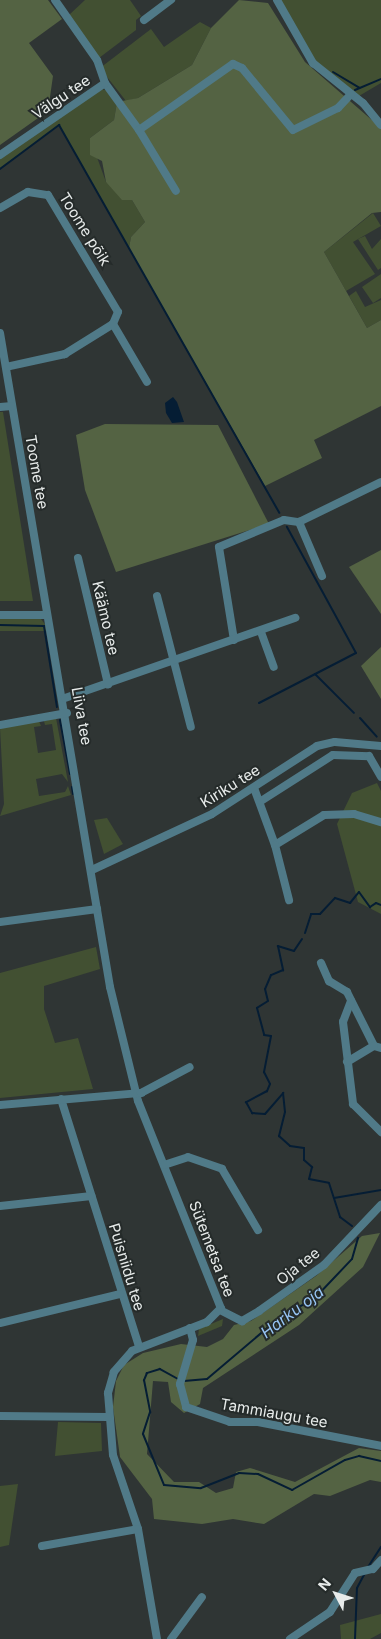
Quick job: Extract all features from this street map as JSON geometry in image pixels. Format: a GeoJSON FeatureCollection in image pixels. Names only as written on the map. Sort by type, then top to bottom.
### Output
{"type":"FeatureCollection","features":[{"type":"Feature","properties":{"kind":"street","name":"Välgu tee"},"geometry":{"type":"LineString","coordinates":[[0,155],[105,83],[97,60],[55,0]]}},
{"type":"Feature","properties":{"kind":"street"},"geometry":{"type":"LineString","coordinates":[[144,20],[172,0]]}},
{"type":"Feature","properties":{"kind":"street"},"geometry":{"type":"LineString","coordinates":[[277,0],[313,63],[351,94],[381,125]]}},
{"type":"Feature","properties":{"kind":"street"},"geometry":{"type":"LineString","coordinates":[[139,130],[233,64],[242,68],[289,129],[338,108],[351,94]]}},
{"type":"Feature","properties":{"kind":"street"},"geometry":{"type":"LineString","coordinates":[[105,83],[139,130],[176,191]]}},
{"type":"Feature","properties":{"kind":"street","name":"Toome põik"},"geometry":{"type":"LineString","coordinates":[[0,208],[28,192],[48,195],[117,308],[113,324],[147,382]]}},
{"type":"Feature","properties":{"kind":"street"},"geometry":{"type":"LineString","coordinates":[[6,367],[59,357],[113,324]]}},
{"type":"Feature","properties":{"kind":"street","name":"Toome tee"},"geometry":{"type":"LineString","coordinates":[[0,333],[48,615]]}},
{"type":"Feature","properties":{"kind":"street"},"geometry":{"type":"LineString","coordinates":[[0,407],[12,406]]}},
{"type":"Feature","properties":{"kind":"street"},"geometry":{"type":"LineString","coordinates":[[234,640],[219,547],[284,520],[299,522],[381,482]]}},
{"type":"Feature","properties":{"kind":"street"},"geometry":{"type":"LineString","coordinates":[[299,522],[298,530],[322,576]]}},
{"type":"Feature","properties":{"kind":"street","name":"Käämo tee"},"geometry":{"type":"LineString","coordinates":[[78,558],[108,684]]}},
{"type":"Feature","properties":{"kind":"street"},"geometry":{"type":"LineString","coordinates":[[157,596],[171,662],[192,727]]}},
{"type":"Feature","properties":{"kind":"street"},"geometry":{"type":"LineString","coordinates":[[0,615],[48,615]]}},
{"type":"Feature","properties":{"kind":"street","name":"Liiva tee"},"geometry":{"type":"LineString","coordinates":[[48,615],[68,714],[94,869]]}},
{"type":"Feature","properties":{"kind":"street"},"geometry":{"type":"LineString","coordinates":[[65,698],[261,632],[295,618]]}},
{"type":"Feature","properties":{"kind":"street"},"geometry":{"type":"LineString","coordinates":[[261,632],[274,667]]}},
{"type":"Feature","properties":{"kind":"street"},"geometry":{"type":"LineString","coordinates":[[0,726],[68,714]]}},
{"type":"Feature","properties":{"kind":"street","name":"Kiriku tee"},"geometry":{"type":"LineString","coordinates":[[94,869],[170,835],[254,788],[325,743],[381,746]]}},
{"type":"Feature","properties":{"kind":"street"},"geometry":{"type":"LineString","coordinates":[[261,801],[333,755],[369,756],[381,777]]}},
{"type":"Feature","properties":{"kind":"street"},"geometry":{"type":"LineString","coordinates":[[254,788],[261,801],[275,845],[289,900]]}},
{"type":"Feature","properties":{"kind":"street"},"geometry":{"type":"LineString","coordinates":[[275,845],[324,815],[354,814],[381,822]]}},
{"type":"Feature","properties":{"kind":"street","name":"Sütemetsa tee"},"geometry":{"type":"LineString","coordinates":[[94,869],[96,909],[135,1092],[220,1310],[190,1328],[139,1347],[114,1372],[108,1393],[108,1417],[113,1456],[138,1529],[157,1639]]}},
{"type":"Feature","properties":{"kind":"street"},"geometry":{"type":"LineString","coordinates":[[0,922],[96,909]]}},
{"type":"Feature","properties":{"kind":"street"},"geometry":{"type":"LineString","coordinates":[[321,963],[329,981],[347,992],[378,1047],[346,1062]]}},
{"type":"Feature","properties":{"kind":"street"},"geometry":{"type":"LineString","coordinates":[[351,1000],[342,1022],[353,1104],[381,1132]]}},
{"type":"Feature","properties":{"kind":"street"},"geometry":{"type":"LineString","coordinates":[[0,1105],[135,1092],[190,1067]]}},
{"type":"Feature","properties":{"kind":"street","name":"Puisniidu tee"},"geometry":{"type":"LineString","coordinates":[[61,1099],[120,1294],[139,1347]]}},
{"type":"Feature","properties":{"kind":"street"},"geometry":{"type":"LineString","coordinates":[[164,1165],[188,1157],[222,1169],[258,1230]]}},
{"type":"Feature","properties":{"kind":"street"},"geometry":{"type":"LineString","coordinates":[[0,1206],[91,1196]]}},
{"type":"Feature","properties":{"kind":"street","name":"Oja tee"},"geometry":{"type":"LineString","coordinates":[[220,1310],[242,1321],[260,1311],[324,1265],[381,1205]]}},
{"type":"Feature","properties":{"kind":"street"},"geometry":{"type":"LineString","coordinates":[[0,1323],[120,1294]]}},
{"type":"Feature","properties":{"kind":"street","name":"Tammiaugu tee"},"geometry":{"type":"LineString","coordinates":[[190,1328],[193,1340],[180,1384],[186,1407],[230,1422],[258,1422],[381,1446]]}},
{"type":"Feature","properties":{"kind":"street"},"geometry":{"type":"LineString","coordinates":[[0,1416],[108,1417]]}},
{"type":"Feature","properties":{"kind":"street"},"geometry":{"type":"LineString","coordinates":[[42,1546],[138,1529]]}},
{"type":"Feature","properties":{"kind":"street"},"geometry":{"type":"LineString","coordinates":[[290,1639],[330,1612],[355,1573],[367,1569],[381,1560]]}},
{"type":"Feature","properties":{"kind":"street"},"geometry":{"type":"LineString","coordinates":[[170,1639],[202,1598]]}},
{"type":"Feature","properties":{"kind":"green space"},"geometry":{"type":"Polygon","coordinates":[[[0,0],[48,0],[62,19],[29,43],[53,76],[48,111],[0,145],[0,0]]]}},
{"type":"Feature","properties":{"kind":"green space"},"geometry":{"type":"Polygon","coordinates":[[[85,0],[130,0],[141,16],[136,20],[136,30],[99,58],[69,15],[85,0]]]}},
{"type":"Feature","properties":{"kind":"green space"},"geometry":{"type":"Polygon","coordinates":[[[239,0],[268,3],[305,62],[381,128],[381,212],[372,213],[324,252],[367,328],[381,320],[381,406],[314,440],[322,458],[265,486],[129,248],[131,237],[145,222],[132,200],[122,200],[106,182],[102,161],[90,155],[90,138],[114,120],[117,102],[138,98],[192,65],[211,28],[239,0]]]}},
{"type":"Feature","properties":{"kind":"green space"},"geometry":{"type":"Polygon","coordinates":[[[279,0],[381,0],[381,83],[359,96],[315,62],[279,0]]]}},
{"type":"Feature","properties":{"kind":"green space"},"geometry":{"type":"Polygon","coordinates":[[[200,22],[211,28],[192,65],[138,98],[126,101],[100,68],[151,29],[164,47],[200,22]]]}},
{"type":"Feature","properties":{"kind":"green space"},"geometry":{"type":"Polygon","coordinates":[[[101,89],[109,91],[117,102],[114,120],[90,138],[106,182],[132,200],[145,222],[131,237],[129,248],[59,126],[0,168],[0,159],[101,89]]]}},
{"type":"Feature","properties":{"kind":"green space"},"geometry":{"type":"Polygon","coordinates":[[[373,213],[381,226],[353,242],[375,274],[346,291],[324,252],[373,213]]]}},
{"type":"Feature","properties":{"kind":"green space"},"geometry":{"type":"Polygon","coordinates":[[[365,236],[372,249],[381,239],[381,268],[378,270],[358,239],[365,236]]]}},
{"type":"Feature","properties":{"kind":"green space"},"geometry":{"type":"Polygon","coordinates":[[[381,274],[381,298],[373,303],[362,287],[381,274]]]}},
{"type":"Feature","properties":{"kind":"green space"},"geometry":{"type":"Polygon","coordinates":[[[356,291],[365,307],[381,300],[381,320],[367,328],[349,296],[356,291]]]}},
{"type":"Feature","properties":{"kind":"green space"},"geometry":{"type":"Polygon","coordinates":[[[0,412],[3,412],[33,601],[0,601],[0,412]]]}},
{"type":"Feature","properties":{"kind":"green space"},"geometry":{"type":"Polygon","coordinates":[[[105,424],[218,425],[269,524],[116,572],[85,490],[76,435],[105,424]]]}},
{"type":"Feature","properties":{"kind":"green space"},"geometry":{"type":"Polygon","coordinates":[[[381,550],[381,614],[349,567],[381,550]]]}},
{"type":"Feature","properties":{"kind":"green space"},"geometry":{"type":"Polygon","coordinates":[[[0,618],[41,619],[50,631],[0,631],[0,618]]]}},
{"type":"Feature","properties":{"kind":"green space"},"geometry":{"type":"Polygon","coordinates":[[[381,647],[381,699],[361,666],[381,647]]]}},
{"type":"Feature","properties":{"kind":"green space"},"geometry":{"type":"Polygon","coordinates":[[[56,718],[68,782],[62,774],[36,779],[39,796],[65,792],[68,786],[71,795],[0,816],[4,804],[0,728],[39,721],[41,726],[34,727],[38,753],[56,750],[52,724],[45,725],[44,721],[56,718]]]}},
{"type":"Feature","properties":{"kind":"green space"},"geometry":{"type":"Polygon","coordinates":[[[377,783],[381,791],[381,914],[358,902],[337,824],[352,793],[377,783]]]}},
{"type":"Feature","properties":{"kind":"green space"},"geometry":{"type":"Polygon","coordinates":[[[107,818],[123,844],[104,854],[94,820],[107,818]]]}},
{"type":"Feature","properties":{"kind":"green space"},"geometry":{"type":"Polygon","coordinates":[[[96,947],[100,969],[44,986],[44,1009],[55,1043],[78,1038],[93,1089],[0,1098],[0,973],[96,947]]]}},
{"type":"Feature","properties":{"kind":"green space"},"geometry":{"type":"Polygon","coordinates":[[[380,1233],[363,1267],[299,1325],[203,1388],[200,1404],[184,1413],[171,1402],[168,1382],[153,1381],[147,1454],[174,1482],[199,1482],[216,1493],[233,1488],[236,1472],[250,1468],[295,1482],[359,1448],[381,1451],[381,1482],[370,1480],[330,1496],[314,1494],[264,1524],[233,1519],[202,1524],[154,1519],[152,1499],[120,1457],[113,1407],[116,1381],[124,1365],[143,1353],[181,1344],[207,1347],[223,1339],[234,1325],[251,1321],[316,1276],[362,1236],[380,1233]]]}},
{"type":"Feature","properties":{"kind":"green space"},"geometry":{"type":"Polygon","coordinates":[[[223,1319],[222,1326],[198,1336],[199,1329],[223,1319]]]}},
{"type":"Feature","properties":{"kind":"green space"},"geometry":{"type":"Polygon","coordinates":[[[58,1422],[101,1423],[102,1451],[55,1456],[58,1422]]]}},
{"type":"Feature","properties":{"kind":"green space"},"geometry":{"type":"Polygon","coordinates":[[[18,1484],[9,1545],[0,1547],[0,1486],[18,1484]]]}},
{"type":"Feature","properties":{"kind":"green space"},"geometry":{"type":"Polygon","coordinates":[[[381,1614],[381,1633],[370,1639],[341,1639],[340,1625],[381,1614]]]}},
{"type":"Feature","properties":{"kind":"water"},"geometry":{"type":"Polygon","coordinates":[[[173,397],[177,402],[184,422],[172,423],[166,413],[165,403],[173,397]]]}},
{"type":"Feature","properties":{"kind":"waterway"},"geometry":{"type":"LineString","coordinates":[[333,72],[360,88]]}},
{"type":"Feature","properties":{"kind":"waterway"},"geometry":{"type":"LineString","coordinates":[[355,90],[381,79]]}},
{"type":"Feature","properties":{"kind":"waterway"},"geometry":{"type":"LineString","coordinates":[[0,169],[59,125],[279,513]]}},
{"type":"Feature","properties":{"kind":"waterway"},"geometry":{"type":"LineString","coordinates":[[259,703],[356,653],[287,527]]}},
{"type":"Feature","properties":{"kind":"waterway"},"geometry":{"type":"LineString","coordinates":[[0,625],[44,626],[57,707]]}},
{"type":"Feature","properties":{"kind":"waterway"},"geometry":{"type":"LineString","coordinates":[[315,674],[354,713]]}},
{"type":"Feature","properties":{"kind":"waterway"},"geometry":{"type":"LineString","coordinates":[[360,718],[377,737]]}},
{"type":"Feature","properties":{"kind":"waterway"},"geometry":{"type":"LineString","coordinates":[[60,720],[70,774]]}},
{"type":"Feature","properties":{"kind":"waterway"},"geometry":{"type":"LineString","coordinates":[[72,787],[73,794]]}},
{"type":"Feature","properties":{"kind":"waterway","name":"Harku oja"},"geometry":{"type":"LineString","coordinates":[[305,933],[311,914],[320,914],[335,898],[350,903],[359,892],[370,907],[376,903],[381,905]]}},
{"type":"Feature","properties":{"kind":"waterway","name":"Harku oja"},"geometry":{"type":"LineString","coordinates":[[302,939],[294,951],[278,946],[283,970],[271,975],[265,989],[268,1001],[257,1008],[264,1035],[271,1036],[264,1072],[270,1084],[267,1091],[246,1102],[252,1113],[265,1114],[283,1093],[285,1112],[279,1136],[290,1146],[304,1148],[304,1160],[312,1167],[309,1179],[329,1183],[340,1217],[352,1226]]}},
{"type":"Feature","properties":{"kind":"waterway"},"geometry":{"type":"LineString","coordinates":[[334,1198],[381,1190]]}},
{"type":"Feature","properties":{"kind":"waterway","name":"Harku oja"},"geometry":{"type":"LineString","coordinates":[[184,1381],[207,1379],[280,1317],[314,1299],[352,1259],[358,1238]]}},
{"type":"Feature","properties":{"kind":"waterway","name":"Harku oja"},"geometry":{"type":"LineString","coordinates":[[178,1379],[160,1369],[147,1373],[144,1380],[150,1412],[143,1434],[164,1485],[201,1488],[239,1473],[258,1474],[292,1490],[345,1460],[359,1456],[381,1461]]}},
{"type":"Feature","properties":{"kind":"waterway","name":"Harku oja"},"geometry":{"type":"LineString","coordinates":[[368,1567],[381,1547]]}},
{"type":"Feature","properties":{"kind":"waterway","name":"Harku oja"},"geometry":{"type":"LineString","coordinates":[[355,1639],[357,1588],[365,1573]]}}]}
